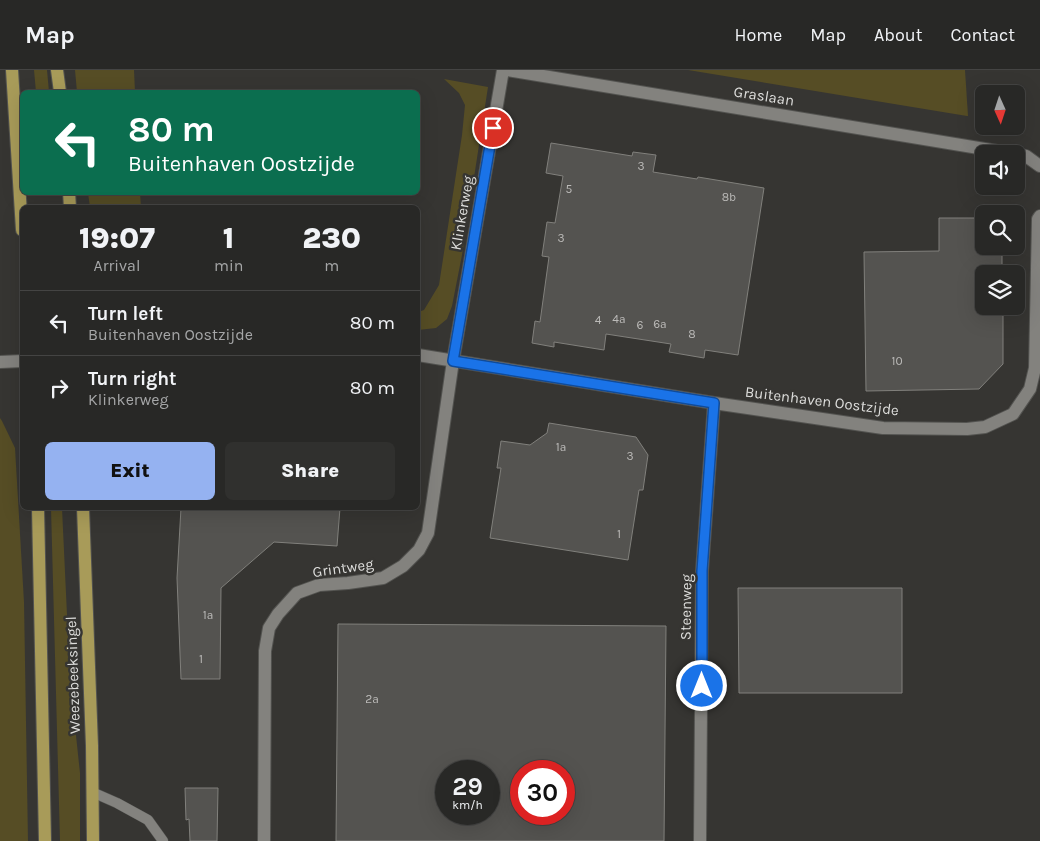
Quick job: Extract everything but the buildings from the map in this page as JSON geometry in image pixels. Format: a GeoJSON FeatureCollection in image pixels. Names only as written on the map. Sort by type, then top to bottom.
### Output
{"type":"FeatureCollection","features":[{"type":"Feature","properties":{"kind":"main road"},"geometry":{"type":"LineString","coordinates":[[12,70],[20,205]]}},
{"type":"Feature","properties":{"kind":"main road"},"geometry":{"type":"LineString","coordinates":[[57,70],[60,90]]}},
{"type":"Feature","properties":{"kind":"main road","name":"Weezebeeksingel"},"geometry":{"type":"LineString","coordinates":[[38,510],[45,841]]}},
{"type":"Feature","properties":{"kind":"main road","name":"Weezebeeksingel"},"geometry":{"type":"LineString","coordinates":[[83,510],[93,841]]}},
{"type":"Feature","properties":{"kind":"street","name":"Klinkerweg"},"geometry":{"type":"LineString","coordinates":[[453,361],[503,70]]}},
{"type":"Feature","properties":{"kind":"street","name":"Graslaan"},"geometry":{"type":"LineString","coordinates":[[507,70],[975,147]]}},
{"type":"Feature","properties":{"kind":"street","name":"Graslaan"},"geometry":{"type":"LineString","coordinates":[[1025,156],[1040,166]]}},
{"type":"Feature","properties":{"kind":"street","name":"Buitenhaven Oostzijde"},"geometry":{"type":"LineString","coordinates":[[420,355],[714,403],[883,428],[967,430],[985,427],[1013,414],[1030,389],[1035,368],[1038,219],[1040,216]]}},
{"type":"Feature","properties":{"kind":"street"},"geometry":{"type":"LineString","coordinates":[[0,362],[20,361]]}},
{"type":"Feature","properties":{"kind":"street","name":"Grintweg"},"geometry":{"type":"LineString","coordinates":[[264,841],[265,651],[269,628],[278,614],[297,594],[319,585],[348,584],[384,578],[403,566],[419,550],[428,533],[453,361]]}},
{"type":"Feature","properties":{"kind":"street","name":"Steenweg"},"geometry":{"type":"LineString","coordinates":[[700,841],[702,571],[714,403]]}},
{"type":"Feature","properties":{"kind":"lane"},"geometry":{"type":"LineString","coordinates":[[92,792],[118,803],[148,820],[163,841]]}},
{"type":"Feature","properties":{"kind":"shaded area"},"geometry":{"type":"Polygon","coordinates":[[[34,70],[47,70],[49,90],[36,90],[34,70]]]}},
{"type":"Feature","properties":{"kind":"shaded area"},"geometry":{"type":"Polygon","coordinates":[[[75,70],[134,70],[135,90],[77,90],[75,70]]]}},
{"type":"Feature","properties":{"kind":"shaded area"},"geometry":{"type":"Polygon","coordinates":[[[688,70],[965,70],[968,116],[967,116],[688,70]]]}},
{"type":"Feature","properties":{"kind":"shaded area"},"geometry":{"type":"Polygon","coordinates":[[[444,79],[488,87],[462,255],[452,306],[447,319],[436,328],[420,330],[420,311],[424,310],[439,285],[462,135],[465,105],[459,93],[444,79]]]}},
{"type":"Feature","properties":{"kind":"shaded area"},"geometry":{"type":"Polygon","coordinates":[[[88,195],[140,195],[141,205],[90,205],[88,195]]]}},
{"type":"Feature","properties":{"kind":"shaded area"},"geometry":{"type":"Polygon","coordinates":[[[0,418],[15,448],[24,602],[28,841],[0,841],[0,418]]]}},
{"type":"Feature","properties":{"kind":"shaded area"},"geometry":{"type":"Polygon","coordinates":[[[51,510],[62,510],[70,679],[80,773],[80,841],[60,841],[51,510]]]}},
{"type":"Feature","properties":{"kind":"route"},"geometry":{"type":"LineString","coordinates":[[493,128],[453,361],[714,403],[702,571],[702,686]]}}]}
